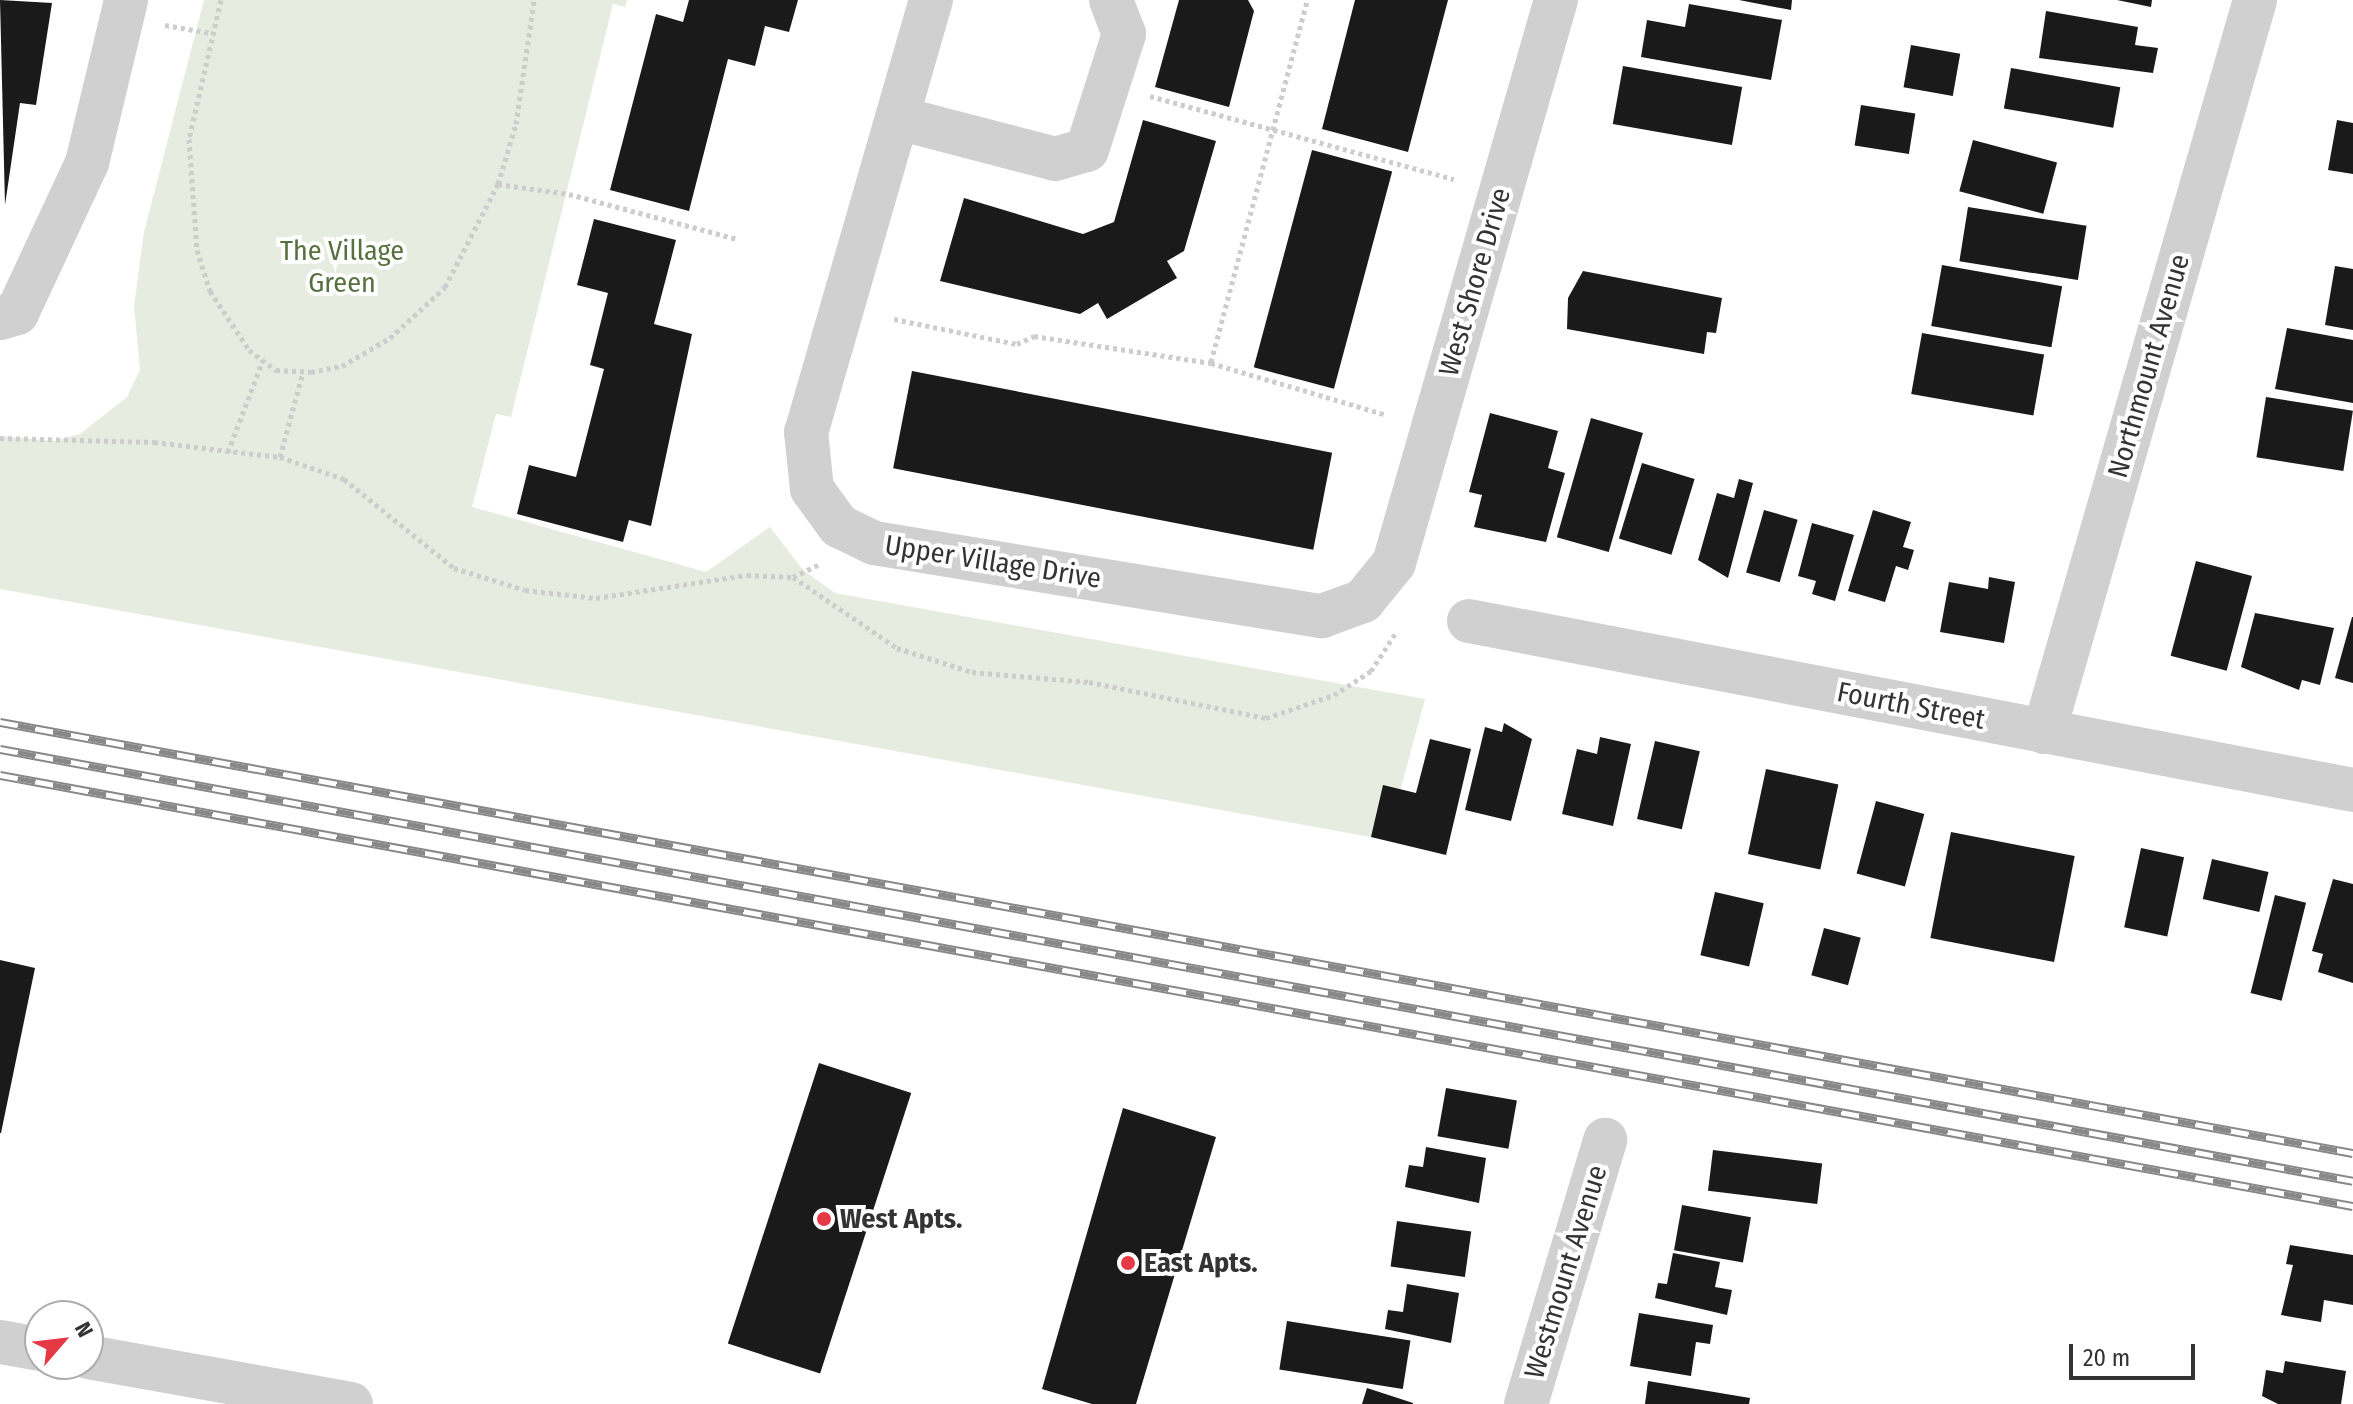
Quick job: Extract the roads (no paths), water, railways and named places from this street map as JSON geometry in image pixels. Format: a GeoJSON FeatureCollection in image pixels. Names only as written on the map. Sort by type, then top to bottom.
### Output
{"type":"FeatureCollection","features":[{"type":"Feature","properties":{"kind":"street"},"geometry":{"type":"LineString","coordinates":[[8,316],[87,163],[126,0]]}},
{"type":"Feature","properties":{"kind":"street","name":"Upper Village Drive"},"geometry":{"type":"LineString","coordinates":[[931,0],[806,432],[806,481],[839,526],[874,543],[1322,616],[1363,601],[1394,563]]}},
{"type":"Feature","properties":{"kind":"street"},"geometry":{"type":"LineString","coordinates":[[898,118],[1071,159],[1097,137],[1112,85],[1124,34],[1111,0]]}},
{"type":"Feature","properties":{"kind":"street","name":"West Shore Drive"},"geometry":{"type":"LineString","coordinates":[[1394,563],[1556,0]]}},
{"type":"Feature","properties":{"kind":"street","name":"Northmount Avenue"},"geometry":{"type":"LineString","coordinates":[[2044,732],[2255,0]]}},
{"type":"Feature","properties":{"kind":"street","name":"Fourth Street"},"geometry":{"type":"LineString","coordinates":[[1469,621],[2353,790]]}},
{"type":"Feature","properties":{"kind":"street","name":"Westmount Avenue"},"geometry":{"type":"LineString","coordinates":[[1526,1404],[1605,1140]]}},
{"type":"Feature","properties":{"kind":"street"},"geometry":{"type":"LineString","coordinates":[[0,1342],[24,1346]]}},
{"type":"Feature","properties":{"kind":"street"},"geometry":{"type":"LineString","coordinates":[[104,1361],[226,1393],[351,1404]]}},
{"type":"Feature","properties":{"kind":"railway"},"geometry":{"type":"LineString","coordinates":[[0,722],[2353,1153]]}},
{"type":"Feature","properties":{"kind":"railway"},"geometry":{"type":"LineString","coordinates":[[0,749],[2353,1181]]}},
{"type":"Feature","properties":{"kind":"railway"},"geometry":{"type":"LineString","coordinates":[[0,775],[2353,1206]]}},
{"type":"Feature","properties":{"kind":"place","name":"West Apts."},"geometry":{"type":"Point","coordinates":[824,1219]}},
{"type":"Feature","properties":{"kind":"place","name":"East Apts."},"geometry":{"type":"Point","coordinates":[1128,1263]}},
{"type":"Feature","properties":{"kind":"park label","name":"The Village Green"},"geometry":{"type":"Point","coordinates":[342,267]}}]}
